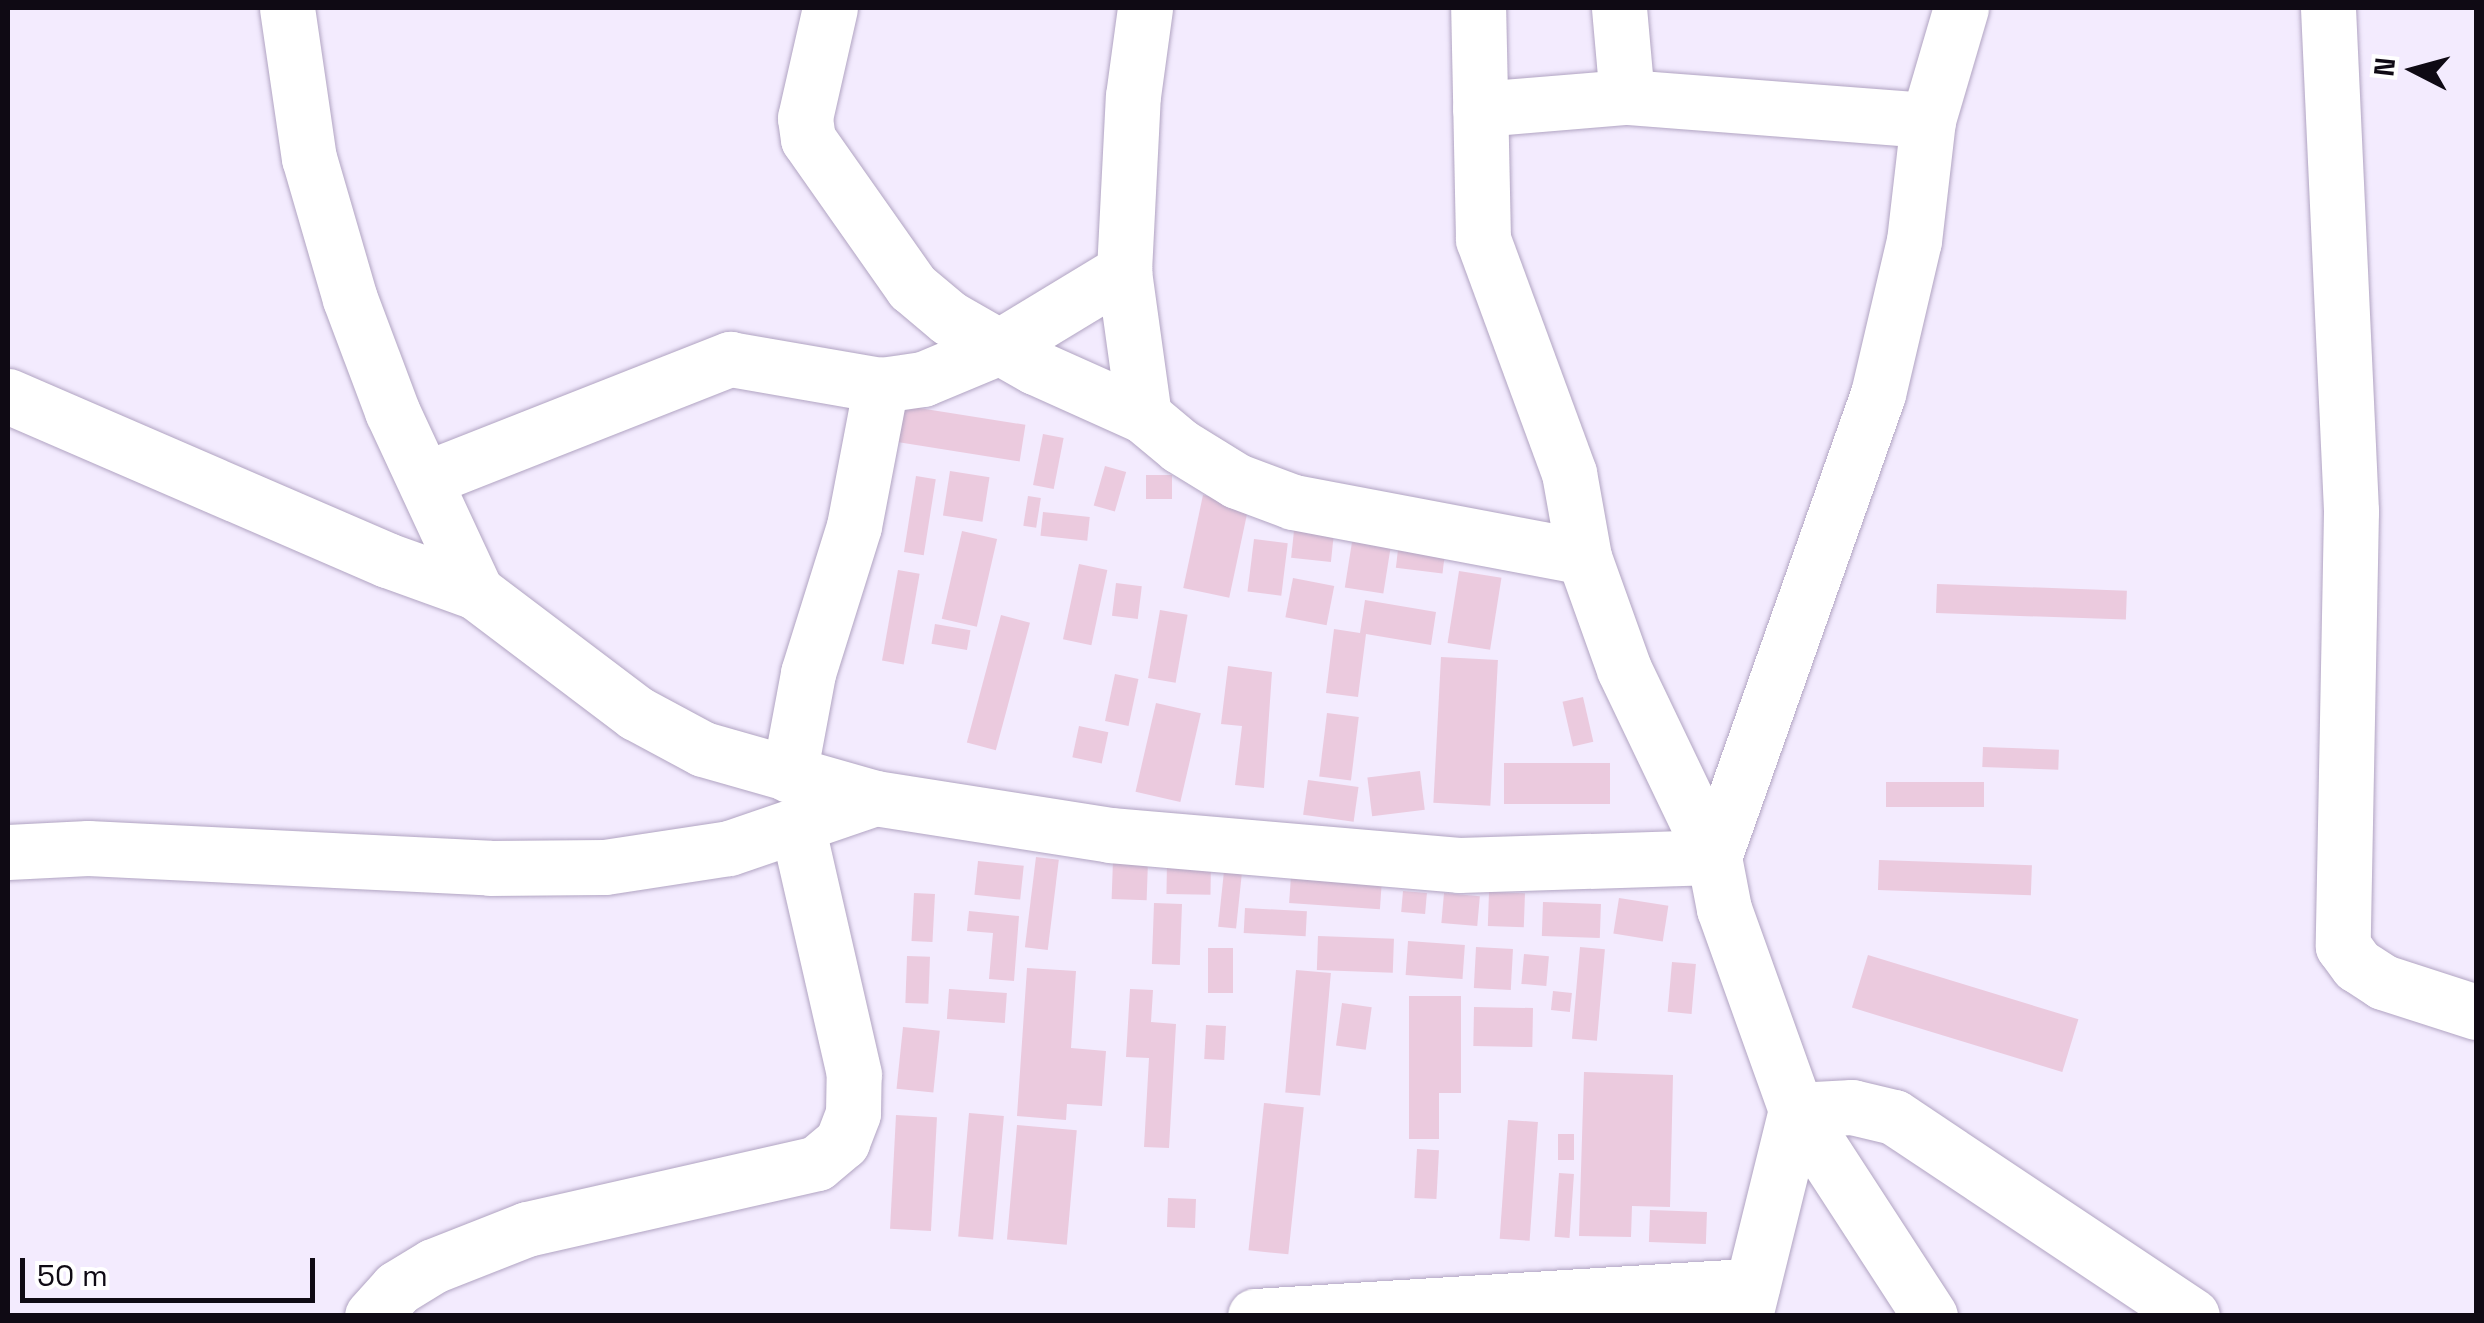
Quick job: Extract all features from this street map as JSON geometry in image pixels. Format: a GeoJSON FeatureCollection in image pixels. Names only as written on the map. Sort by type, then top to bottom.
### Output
{"type":"FeatureCollection","features":[{"type":"Feature","properties":{"kind":"street"},"geometry":{"type":"LineString","coordinates":[[287,8],[309,158],[350,298],[392,411],[476,592]]}},
{"type":"Feature","properties":{"kind":"street"},"geometry":{"type":"LineString","coordinates":[[830,8],[806,118],[808,139],[912,286],[949,318],[997,348],[1144,416],[1180,446],[1236,481],[1293,502],[1584,556]]}},
{"type":"Feature","properties":{"kind":"street"},"geometry":{"type":"LineString","coordinates":[[1144,416],[1124,271],[1133,96],[1145,8]]}},
{"type":"Feature","properties":{"kind":"street"},"geometry":{"type":"LineString","coordinates":[[1478,8],[1483,238],[1569,473],[1584,556],[1624,670],[1714,857],[1724,909],[1796,1110],[1930,1316]]}},
{"type":"Feature","properties":{"kind":"street"},"geometry":{"type":"LineString","coordinates":[[1619,8],[1627,98]]}},
{"type":"Feature","properties":{"kind":"street"},"geometry":{"type":"LineString","coordinates":[[1714,857],[1878,394],[1914,241],[1928,120],[1961,8]]}},
{"type":"Feature","properties":{"kind":"street"},"geometry":{"type":"LineString","coordinates":[[2328,8],[2352,511],[2343,946],[2357,965],[2383,982],[2476,1012]]}},
{"type":"Feature","properties":{"kind":"street"},"geometry":{"type":"LineString","coordinates":[[1480,109],[1627,98],[1928,120]]}},
{"type":"Feature","properties":{"kind":"street"},"geometry":{"type":"LineString","coordinates":[[424,478],[730,359],[882,385],[923,379],[997,348],[1124,271]]}},
{"type":"Feature","properties":{"kind":"street"},"geometry":{"type":"LineString","coordinates":[[372,1316],[397,1288],[433,1266],[527,1229],[817,1163],[842,1142],[853,1113],[854,1074],[793,800],[808,673],[854,526],[882,385]]}},
{"type":"Feature","properties":{"kind":"street"},"geometry":{"type":"LineString","coordinates":[[8,396],[387,560],[476,592],[636,713],[793,800],[875,798],[1110,834],[1459,865],[1714,857]]}},
{"type":"Feature","properties":{"kind":"street"},"geometry":{"type":"LineString","coordinates":[[8,852],[88,848],[490,868],[605,867],[729,848],[793,800]]}},
{"type":"Feature","properties":{"kind":"street"},"geometry":{"type":"LineString","coordinates":[[1796,1110],[1852,1107],[1894,1117],[2192,1316]]}},
{"type":"Feature","properties":{"kind":"street"},"geometry":{"type":"LineString","coordinates":[[1254,1316],[1749,1301],[1796,1110]]}},
{"type":"Feature","properties":{"kind":"building"},"geometry":{"type":"Polygon","coordinates":[[[900,405],[1025,425],[1020,461],[894,442],[900,405]]]}},
{"type":"Feature","properties":{"kind":"building"},"geometry":{"type":"Polygon","coordinates":[[[1043,434],[1064,438],[1054,489],[1033,485],[1043,434]]]}},
{"type":"Feature","properties":{"kind":"building"},"geometry":{"type":"Polygon","coordinates":[[[1105,466],[1126,472],[1115,511],[1094,505],[1105,466]]]}},
{"type":"Feature","properties":{"kind":"building"},"geometry":{"type":"Polygon","coordinates":[[[950,471],[990,477],[982,522],[943,515],[950,471]]]}},
{"type":"Feature","properties":{"kind":"building"},"geometry":{"type":"Polygon","coordinates":[[[1146,475],[1172,475],[1172,499],[1146,499],[1146,475]]]}},
{"type":"Feature","properties":{"kind":"building"},"geometry":{"type":"Polygon","coordinates":[[[916,476],[936,479],[924,555],[904,552],[916,476]]]}},
{"type":"Feature","properties":{"kind":"building"},"geometry":{"type":"Polygon","coordinates":[[[1203,495],[1249,505],[1229,598],[1183,588],[1203,495]]]}},
{"type":"Feature","properties":{"kind":"building"},"geometry":{"type":"Polygon","coordinates":[[[1028,496],[1041,498],[1036,528],[1023,526],[1028,496]]]}},
{"type":"Feature","properties":{"kind":"building"},"geometry":{"type":"Polygon","coordinates":[[[1043,512],[1090,517],[1087,541],[1040,536],[1043,512]]]}},
{"type":"Feature","properties":{"kind":"building"},"geometry":{"type":"Polygon","coordinates":[[[1295,521],[1335,525],[1331,562],[1291,558],[1295,521]]]}},
{"type":"Feature","properties":{"kind":"building"},"geometry":{"type":"Polygon","coordinates":[[[962,531],[997,539],[977,627],[942,619],[962,531]]]}},
{"type":"Feature","properties":{"kind":"building"},"geometry":{"type":"Polygon","coordinates":[[[1254,539],[1288,543],[1281,596],[1248,592],[1254,539]]]}},
{"type":"Feature","properties":{"kind":"building"},"geometry":{"type":"Polygon","coordinates":[[[1352,542],[1391,548],[1383,594],[1345,587],[1352,542]]]}},
{"type":"Feature","properties":{"kind":"building"},"geometry":{"type":"Polygon","coordinates":[[[1399,542],[1446,548],[1442,574],[1396,568],[1399,542]]]}},
{"type":"Feature","properties":{"kind":"building"},"geometry":{"type":"Polygon","coordinates":[[[1079,564],[1107,570],[1091,645],[1063,639],[1079,564]]]}},
{"type":"Feature","properties":{"kind":"building"},"geometry":{"type":"Polygon","coordinates":[[[898,570],[920,574],[904,664],[882,661],[898,570]]]}},
{"type":"Feature","properties":{"kind":"building"},"geometry":{"type":"Polygon","coordinates":[[[1459,571],[1501,578],[1490,650],[1448,643],[1459,571]]]}},
{"type":"Feature","properties":{"kind":"building"},"geometry":{"type":"Polygon","coordinates":[[[1293,578],[1334,586],[1327,625],[1285,617],[1293,578]]]}},
{"type":"Feature","properties":{"kind":"building"},"geometry":{"type":"Polygon","coordinates":[[[1116,583],[1142,586],[1138,619],[1112,616],[1116,583]]]}},
{"type":"Feature","properties":{"kind":"building"},"geometry":{"type":"Polygon","coordinates":[[[1937,584],[2127,591],[2126,620],[1936,613],[1937,584]]]}},
{"type":"Feature","properties":{"kind":"building"},"geometry":{"type":"Polygon","coordinates":[[[1365,600],[1436,612],[1431,645],[1366,634],[1358,697],[1326,693],[1334,629],[1360,633],[1365,600]]]}},
{"type":"Feature","properties":{"kind":"building"},"geometry":{"type":"Polygon","coordinates":[[[1160,610],[1188,615],[1176,683],[1148,678],[1160,610]]]}},
{"type":"Feature","properties":{"kind":"building"},"geometry":{"type":"Polygon","coordinates":[[[1001,615],[1030,623],[996,750],[967,743],[1001,615]]]}},
{"type":"Feature","properties":{"kind":"building"},"geometry":{"type":"Polygon","coordinates":[[[935,624],[970,630],[967,650],[932,644],[935,624]]]}},
{"type":"Feature","properties":{"kind":"building"},"geometry":{"type":"Polygon","coordinates":[[[1441,657],[1498,660],[1490,806],[1433,803],[1441,657]]]}},
{"type":"Feature","properties":{"kind":"building"},"geometry":{"type":"Polygon","coordinates":[[[1228,666],[1272,672],[1264,788],[1235,785],[1242,726],[1221,724],[1228,666]]]}},
{"type":"Feature","properties":{"kind":"building"},"geometry":{"type":"Polygon","coordinates":[[[1115,674],[1138,679],[1128,726],[1105,721],[1115,674]]]}},
{"type":"Feature","properties":{"kind":"building"},"geometry":{"type":"Polygon","coordinates":[[[1583,697],[1593,742],[1573,747],[1563,702],[1583,697]]]}},
{"type":"Feature","properties":{"kind":"building"},"geometry":{"type":"Polygon","coordinates":[[[1156,703],[1201,713],[1180,802],[1136,792],[1156,703]]]}},
{"type":"Feature","properties":{"kind":"building"},"geometry":{"type":"Polygon","coordinates":[[[1327,713],[1359,717],[1351,780],[1319,777],[1327,713]]]}},
{"type":"Feature","properties":{"kind":"building"},"geometry":{"type":"Polygon","coordinates":[[[1079,726],[1108,732],[1102,764],[1072,757],[1079,726]]]}},
{"type":"Feature","properties":{"kind":"building"},"geometry":{"type":"Polygon","coordinates":[[[1983,747],[2059,750],[2058,770],[1982,767],[1983,747]]]}},
{"type":"Feature","properties":{"kind":"building"},"geometry":{"type":"Polygon","coordinates":[[[1504,763],[1610,763],[1610,804],[1504,804],[1504,763]]]}},
{"type":"Feature","properties":{"kind":"building"},"geometry":{"type":"Polygon","coordinates":[[[1420,771],[1425,810],[1372,816],[1367,777],[1420,771]]]}},
{"type":"Feature","properties":{"kind":"building"},"geometry":{"type":"Polygon","coordinates":[[[1308,780],[1359,787],[1354,822],[1303,815],[1308,780]]]}},
{"type":"Feature","properties":{"kind":"building"},"geometry":{"type":"Polygon","coordinates":[[[1886,782],[1984,782],[1984,807],[1886,807],[1886,782]]]}},
{"type":"Feature","properties":{"kind":"building"},"geometry":{"type":"Polygon","coordinates":[[[1036,857],[1059,860],[1048,950],[1025,947],[1036,857]]]}},
{"type":"Feature","properties":{"kind":"building"},"geometry":{"type":"Polygon","coordinates":[[[1113,860],[1148,861],[1147,900],[1112,899],[1113,860]]]}},
{"type":"Feature","properties":{"kind":"building"},"geometry":{"type":"Polygon","coordinates":[[[1879,860],[2032,865],[2031,895],[1878,890],[1879,860]]]}},
{"type":"Feature","properties":{"kind":"building"},"geometry":{"type":"Polygon","coordinates":[[[978,861],[1024,866],[1020,900],[974,895],[978,861]]]}},
{"type":"Feature","properties":{"kind":"building"},"geometry":{"type":"Polygon","coordinates":[[[1167,863],[1211,864],[1210,895],[1166,894],[1167,863]]]}},
{"type":"Feature","properties":{"kind":"building"},"geometry":{"type":"Polygon","coordinates":[[[1224,871],[1242,873],[1236,929],[1218,927],[1224,871]]]}},
{"type":"Feature","properties":{"kind":"building"},"geometry":{"type":"Polygon","coordinates":[[[1291,876],[1382,882],[1380,909],[1289,903],[1291,876]]]}},
{"type":"Feature","properties":{"kind":"building"},"geometry":{"type":"Polygon","coordinates":[[[1403,891],[1427,893],[1425,914],[1401,912],[1403,891]]]}},
{"type":"Feature","properties":{"kind":"building"},"geometry":{"type":"Polygon","coordinates":[[[1489,892],[1525,893],[1524,927],[1488,926],[1489,892]]]}},
{"type":"Feature","properties":{"kind":"building"},"geometry":{"type":"Polygon","coordinates":[[[914,893],[935,894],[932,942],[911,941],[914,893]]]}},
{"type":"Feature","properties":{"kind":"building"},"geometry":{"type":"Polygon","coordinates":[[[1444,893],[1480,896],[1477,926],[1441,923],[1444,893]]]}},
{"type":"Feature","properties":{"kind":"building"},"geometry":{"type":"Polygon","coordinates":[[[1619,898],[1668,906],[1663,941],[1613,934],[1619,898]]]}},
{"type":"Feature","properties":{"kind":"building"},"geometry":{"type":"Polygon","coordinates":[[[1543,902],[1601,904],[1600,938],[1542,936],[1543,902]]]}},
{"type":"Feature","properties":{"kind":"building"},"geometry":{"type":"Polygon","coordinates":[[[1154,903],[1182,904],[1180,965],[1152,964],[1154,903]]]}},
{"type":"Feature","properties":{"kind":"building"},"geometry":{"type":"Polygon","coordinates":[[[1245,908],[1307,911],[1306,936],[1244,933],[1245,908]]]}},
{"type":"Feature","properties":{"kind":"building"},"geometry":{"type":"Polygon","coordinates":[[[969,911],[1019,916],[1014,981],[989,979],[993,933],[967,931],[969,911]]]}},
{"type":"Feature","properties":{"kind":"building"},"geometry":{"type":"Polygon","coordinates":[[[1318,936],[1394,939],[1393,973],[1317,970],[1318,936]]]}},
{"type":"Feature","properties":{"kind":"building"},"geometry":{"type":"Polygon","coordinates":[[[1408,941],[1465,945],[1462,979],[1406,975],[1408,941]]]}},
{"type":"Feature","properties":{"kind":"building"},"geometry":{"type":"Polygon","coordinates":[[[1476,947],[1513,949],[1511,990],[1474,988],[1476,947]]]}},
{"type":"Feature","properties":{"kind":"building"},"geometry":{"type":"Polygon","coordinates":[[[1580,947],[1605,949],[1597,1041],[1572,1039],[1580,947]]]}},
{"type":"Feature","properties":{"kind":"building"},"geometry":{"type":"Polygon","coordinates":[[[1208,948],[1233,948],[1233,993],[1208,993],[1208,948]]]}},
{"type":"Feature","properties":{"kind":"building"},"geometry":{"type":"Polygon","coordinates":[[[1524,954],[1549,956],[1546,986],[1521,984],[1524,954]]]}},
{"type":"Feature","properties":{"kind":"building"},"geometry":{"type":"Polygon","coordinates":[[[1868,955],[2078,1019],[2062,1072],[1852,1008],[1868,955]]]}},
{"type":"Feature","properties":{"kind":"building"},"geometry":{"type":"Polygon","coordinates":[[[907,956],[930,957],[928,1004],[905,1003],[907,956]]]}},
{"type":"Feature","properties":{"kind":"building"},"geometry":{"type":"Polygon","coordinates":[[[1672,962],[1696,964],[1692,1014],[1668,1012],[1672,962]]]}},
{"type":"Feature","properties":{"kind":"building"},"geometry":{"type":"Polygon","coordinates":[[[1027,968],[1076,971],[1071,1048],[1106,1051],[1102,1106],[1067,1104],[1066,1120],[1017,1116],[1027,968]]]}},
{"type":"Feature","properties":{"kind":"building"},"geometry":{"type":"Polygon","coordinates":[[[1296,970],[1331,973],[1320,1096],[1285,1093],[1296,970]]]}},
{"type":"Feature","properties":{"kind":"building"},"geometry":{"type":"Polygon","coordinates":[[[949,989],[1007,993],[1005,1023],[947,1019],[949,989]]]}},
{"type":"Feature","properties":{"kind":"building"},"geometry":{"type":"Polygon","coordinates":[[[1130,989],[1153,990],[1151,1022],[1176,1024],[1169,1148],[1144,1147],[1149,1058],[1126,1057],[1130,989]]]}},
{"type":"Feature","properties":{"kind":"building"},"geometry":{"type":"Polygon","coordinates":[[[1553,991],[1572,993],[1570,1012],[1551,1010],[1553,991]]]}},
{"type":"Feature","properties":{"kind":"building"},"geometry":{"type":"Polygon","coordinates":[[[1409,996],[1461,996],[1461,1093],[1439,1093],[1439,1139],[1409,1139],[1409,996]]]}},
{"type":"Feature","properties":{"kind":"building"},"geometry":{"type":"Polygon","coordinates":[[[1342,1003],[1372,1007],[1366,1050],[1336,1046],[1342,1003]]]}},
{"type":"Feature","properties":{"kind":"building"},"geometry":{"type":"Polygon","coordinates":[[[1474,1007],[1533,1008],[1532,1047],[1473,1046],[1474,1007]]]}},
{"type":"Feature","properties":{"kind":"building"},"geometry":{"type":"Polygon","coordinates":[[[1206,1025],[1226,1026],[1224,1060],[1204,1059],[1206,1025]]]}},
{"type":"Feature","properties":{"kind":"building"},"geometry":{"type":"Polygon","coordinates":[[[903,1027],[940,1031],[933,1093],[897,1089],[903,1027]]]}},
{"type":"Feature","properties":{"kind":"building"},"geometry":{"type":"Polygon","coordinates":[[[1584,1072],[1673,1075],[1670,1207],[1632,1206],[1631,1237],[1579,1236],[1584,1072]]]}},
{"type":"Feature","properties":{"kind":"building"},"geometry":{"type":"Polygon","coordinates":[[[1264,1103],[1304,1107],[1288,1254],[1249,1250],[1264,1103]]]}},
{"type":"Feature","properties":{"kind":"building"},"geometry":{"type":"Polygon","coordinates":[[[969,1113],[1004,1116],[993,1240],[958,1237],[969,1113]]]}},
{"type":"Feature","properties":{"kind":"building"},"geometry":{"type":"Polygon","coordinates":[[[896,1115],[937,1117],[931,1231],[890,1229],[896,1115]]]}},
{"type":"Feature","properties":{"kind":"building"},"geometry":{"type":"Polygon","coordinates":[[[1508,1120],[1538,1122],[1530,1241],[1500,1239],[1508,1120]]]}},
{"type":"Feature","properties":{"kind":"building"},"geometry":{"type":"Polygon","coordinates":[[[1017,1125],[1077,1130],[1067,1245],[1007,1240],[1017,1125]]]}},
{"type":"Feature","properties":{"kind":"building"},"geometry":{"type":"Polygon","coordinates":[[[1558,1134],[1574,1134],[1574,1160],[1558,1160],[1558,1134]]]}},
{"type":"Feature","properties":{"kind":"building"},"geometry":{"type":"Polygon","coordinates":[[[1417,1149],[1439,1150],[1436,1199],[1414,1198],[1417,1149]]]}},
{"type":"Feature","properties":{"kind":"building"},"geometry":{"type":"Polygon","coordinates":[[[1559,1173],[1574,1174],[1569,1238],[1555,1237],[1559,1173]]]}},
{"type":"Feature","properties":{"kind":"building"},"geometry":{"type":"Polygon","coordinates":[[[1168,1198],[1196,1199],[1195,1228],[1167,1227],[1168,1198]]]}},
{"type":"Feature","properties":{"kind":"building"},"geometry":{"type":"Polygon","coordinates":[[[1650,1210],[1707,1212],[1706,1244],[1649,1242],[1650,1210]]]}}]}
